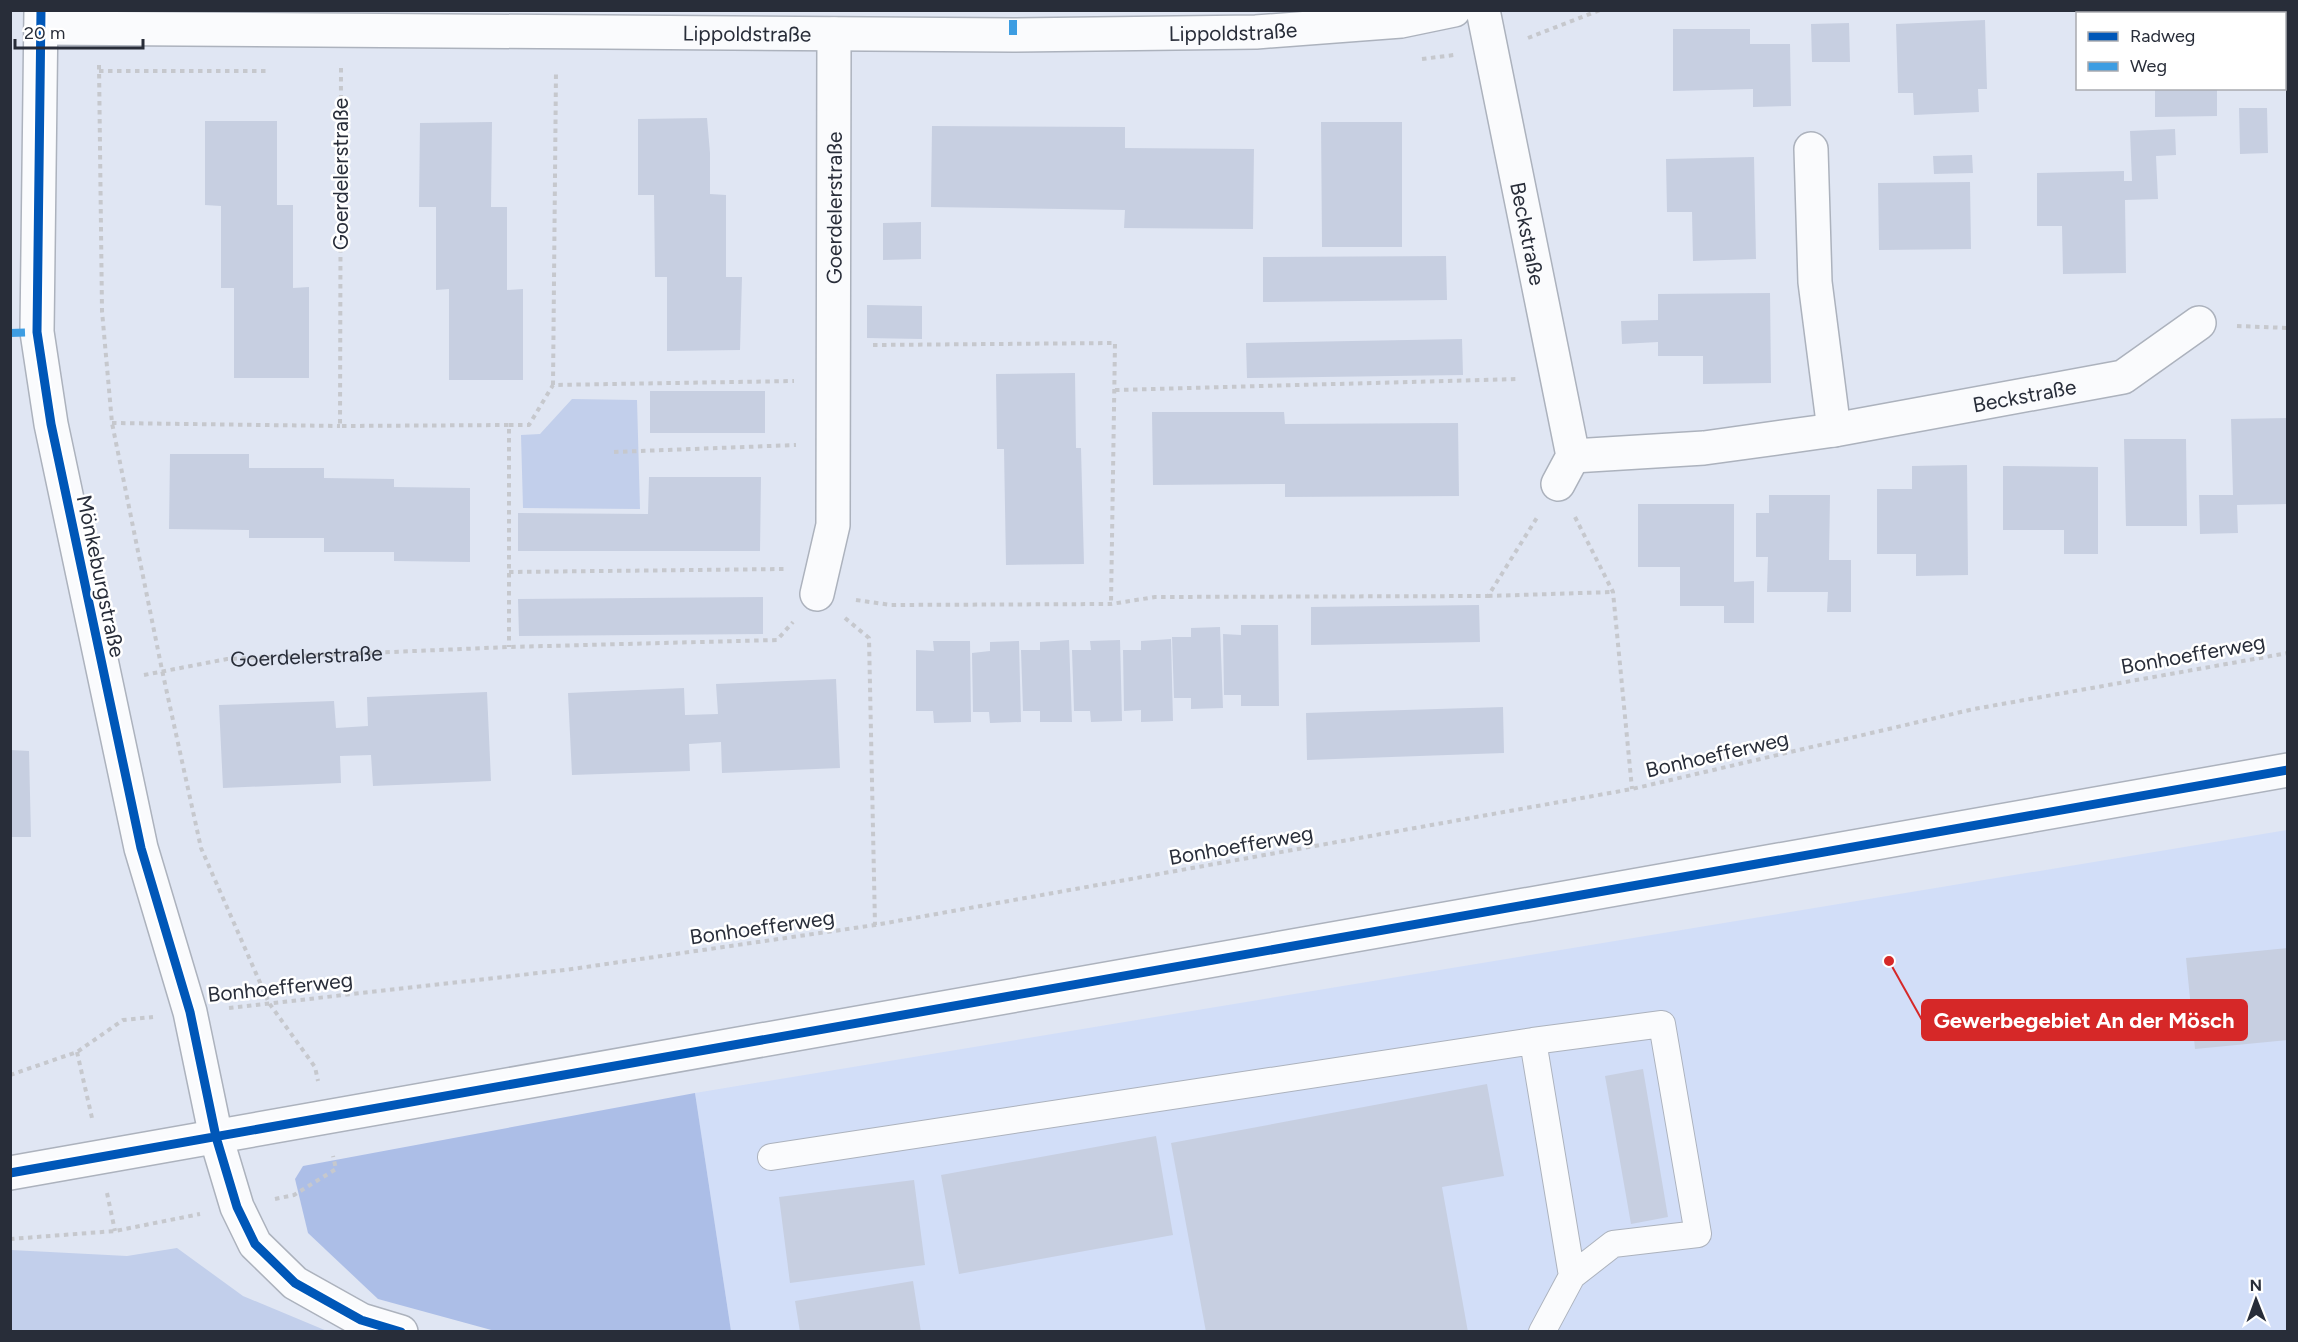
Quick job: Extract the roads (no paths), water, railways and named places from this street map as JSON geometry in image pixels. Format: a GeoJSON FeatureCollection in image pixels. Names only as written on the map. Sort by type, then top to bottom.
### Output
{"type":"FeatureCollection","features":[{"type":"Feature","properties":{"kind":"street","name":"Lippoldstraße"},"geometry":{"type":"LineString","coordinates":[[41,19],[99,27],[207,20],[341,30],[1013,35],[1256,32],[1401,21],[1454,10]]}},
{"type":"Feature","properties":{"kind":"street","name":"Beckstraße"},"geometry":{"type":"LineString","coordinates":[[1483,10],[1573,456],[1704,448],[1834,430],[2123,377],[2199,323]]}},
{"type":"Feature","properties":{"kind":"street","name":"Mönkeburgstraße"},"geometry":{"type":"LineString","coordinates":[[41,19],[24,333],[51,424],[141,848],[190,1012],[216,1137],[237,1207],[255,1244],[295,1283],[361,1320],[401,1332]]}},
{"type":"Feature","properties":{"kind":"street","name":"Goerdelerstraße"},"geometry":{"type":"LineString","coordinates":[[820,581],[833,525],[834,34]]}},
{"type":"Feature","properties":{"kind":"street"},"geometry":{"type":"LineString","coordinates":[[1811,149],[1815,282],[1834,430]]}},
{"type":"Feature","properties":{"kind":"street"},"geometry":{"type":"LineString","coordinates":[[1558,484],[1573,456]]}},
{"type":"Feature","properties":{"kind":"street"},"geometry":{"type":"LineString","coordinates":[[10,1173],[2288,770]]}},
{"type":"Feature","properties":{"kind":"lane"},"geometry":{"type":"LineString","coordinates":[[771,1157],[1533,1041],[1662,1024],[1698,1234],[1613,1244],[1572,1276],[1542,1332]]}},
{"type":"Feature","properties":{"kind":"lane"},"geometry":{"type":"LineString","coordinates":[[1533,1041],[1572,1276]]}},
{"type":"Feature","properties":{"kind":"place","name":"Gewerbegebiet An der Mösch"},"geometry":{"type":"Point","coordinates":[1889,961]}}]}
